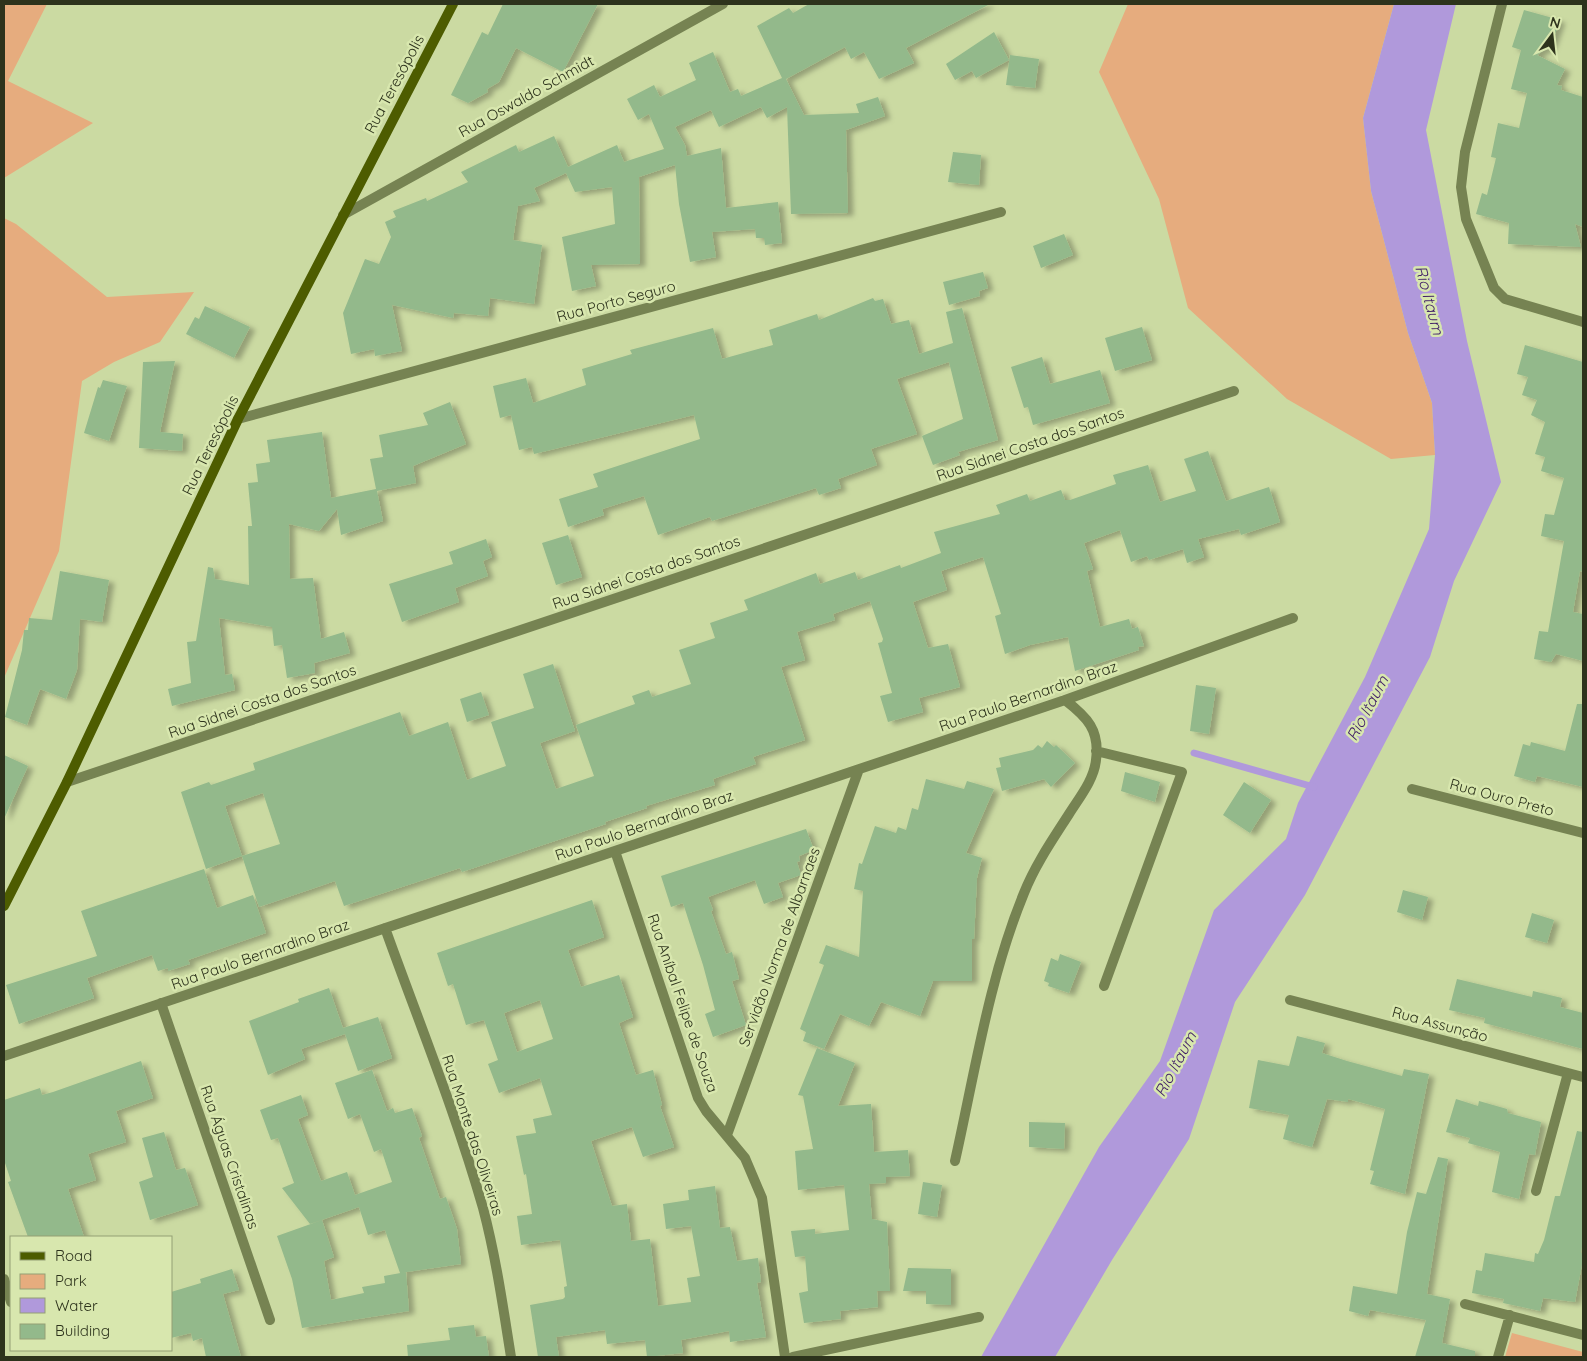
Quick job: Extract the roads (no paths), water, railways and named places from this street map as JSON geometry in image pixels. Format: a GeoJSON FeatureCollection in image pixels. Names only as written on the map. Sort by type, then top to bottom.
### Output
{"type":"FeatureCollection","features":[{"type":"Feature","properties":{"kind":"street","name":"Rua Teresópolis"},"geometry":{"type":"LineString","coordinates":[[4,906],[67,782],[238,419],[454,4]]}},
{"type":"Feature","properties":{"kind":"street","name":"Rua Oswaldo Schmidt"},"geometry":{"type":"LineString","coordinates":[[343,215],[723,4]]}},
{"type":"Feature","properties":{"kind":"street"},"geometry":{"type":"LineString","coordinates":[[1502,4],[1465,152],[1461,187],[1466,219],[1494,288],[1505,299],[1583,322]]}},
{"type":"Feature","properties":{"kind":"street","name":"Rua Porto Seguro"},"geometry":{"type":"LineString","coordinates":[[238,419],[1001,212]]}},
{"type":"Feature","properties":{"kind":"street","name":"Rua Sidnei Costa dos Santos"},"geometry":{"type":"LineString","coordinates":[[67,782],[1234,391]]}},
{"type":"Feature","properties":{"kind":"street","name":"Rua Paulo Bernardino Braz"},"geometry":{"type":"LineString","coordinates":[[4,1056],[1065,700],[1293,618]]}},
{"type":"Feature","properties":{"kind":"street"},"geometry":{"type":"LineString","coordinates":[[955,1161],[996,976],[1006,943],[1024,892],[1036,868],[1087,786],[1096,761],[1096,736],[1085,716],[1065,700]]}},
{"type":"Feature","properties":{"kind":"street"},"geometry":{"type":"LineString","coordinates":[[1096,751],[1182,772],[1104,986]]}},
{"type":"Feature","properties":{"kind":"street","name":"Servidão Norma de Albarnaes"},"geometry":{"type":"LineString","coordinates":[[727,1135],[859,769]]}},
{"type":"Feature","properties":{"kind":"street","name":"Rua Ouro Preto"},"geometry":{"type":"LineString","coordinates":[[1412,789],[1583,833]]}},
{"type":"Feature","properties":{"kind":"street","name":"Rua Aníbal Felipe de Souza"},"geometry":{"type":"LineString","coordinates":[[615,851],[698,1098],[745,1158],[762,1198],[785,1357]]}},
{"type":"Feature","properties":{"kind":"street","name":"Rua Monte das Oliveiras"},"geometry":{"type":"LineString","coordinates":[[385,928],[463,1144],[483,1209],[498,1274],[511,1357]]}},
{"type":"Feature","properties":{"kind":"street","name":"Rua Assunção"},"geometry":{"type":"LineString","coordinates":[[1290,1000],[1583,1077]]}},
{"type":"Feature","properties":{"kind":"street","name":"Rua Águas Cristalinas"},"geometry":{"type":"LineString","coordinates":[[161,1003],[270,1320]]}},
{"type":"Feature","properties":{"kind":"street"},"geometry":{"type":"LineString","coordinates":[[1536,1191],[1568,1073]]}},
{"type":"Feature","properties":{"kind":"street"},"geometry":{"type":"LineString","coordinates":[[4,1279],[10,1299]]}},
{"type":"Feature","properties":{"kind":"street"},"geometry":{"type":"LineString","coordinates":[[1465,1304],[1583,1335]]}},
{"type":"Feature","properties":{"kind":"street"},"geometry":{"type":"LineString","coordinates":[[1498,1357],[1510,1316]]}},
{"type":"Feature","properties":{"kind":"street"},"geometry":{"type":"LineString","coordinates":[[793,1357],[979,1317]]}},
{"type":"Feature","properties":{"kind":"water","name":"Rio Itaum"},"geometry":{"type":"Polygon","coordinates":[[[1394,4],[1456,4],[1426,130],[1467,341],[1501,482],[1454,581],[1430,657],[1305,895],[1235,1002],[1189,1139],[1112,1260],[1055,1357],[981,1357],[1099,1147],[1160,1061],[1214,910],[1286,839],[1298,803],[1365,677],[1429,529],[1435,455],[1432,403],[1408,333],[1371,191],[1363,118],[1394,4]]]}},
{"type":"Feature","properties":{"kind":"waterway"},"geometry":{"type":"LineString","coordinates":[[1194,753],[1314,787]]}}]}
